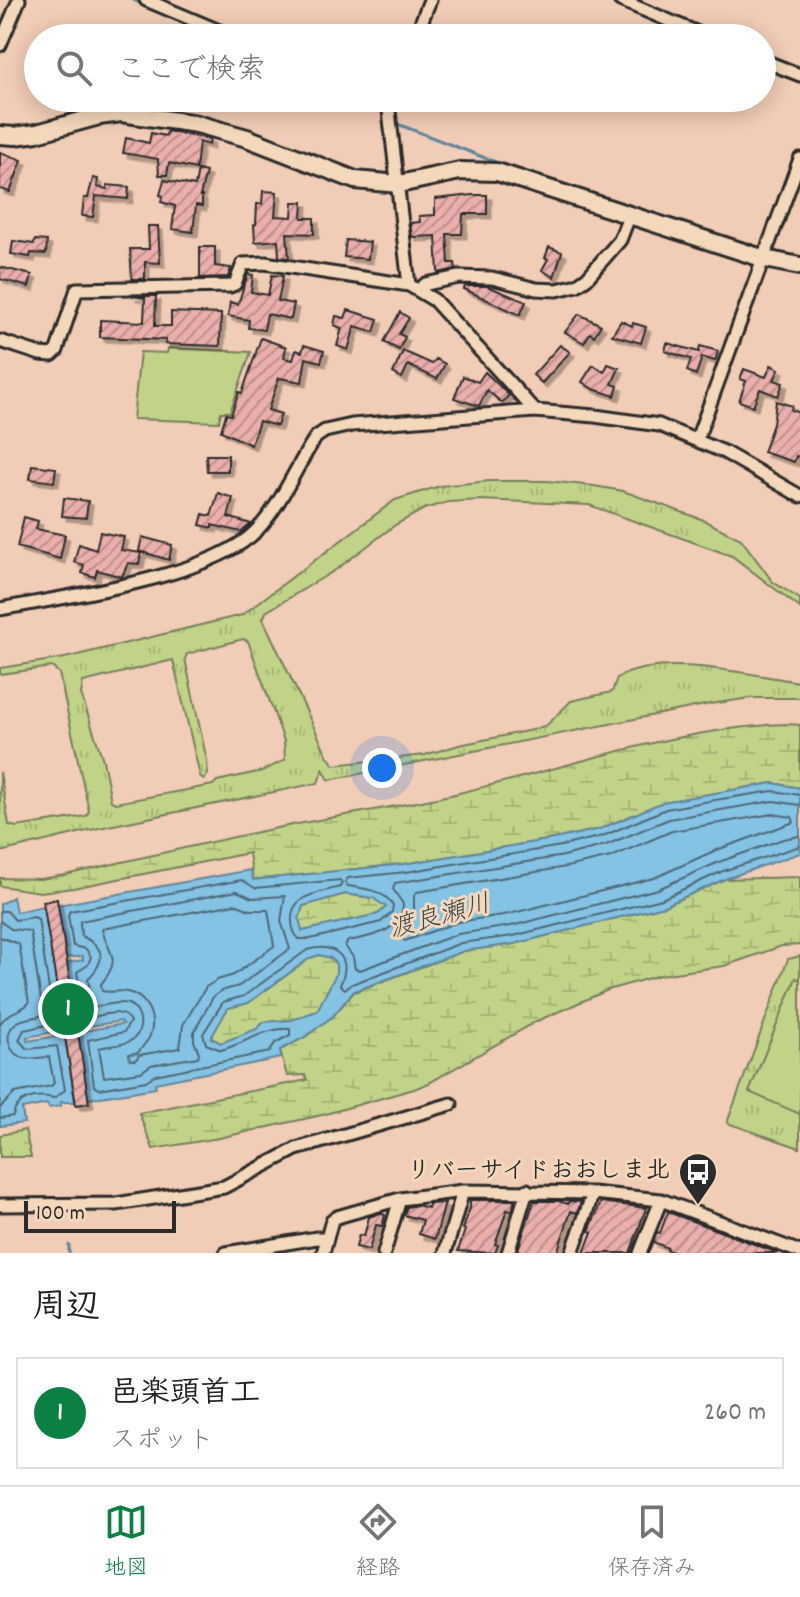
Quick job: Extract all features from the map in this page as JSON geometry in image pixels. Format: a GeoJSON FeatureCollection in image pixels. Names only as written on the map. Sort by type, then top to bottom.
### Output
{"type":"FeatureCollection","features":[{"type":"Feature","properties":{"kind":"street"},"geometry":{"type":"LineString","coordinates":[[0,45],[19,0]]}},
{"type":"Feature","properties":{"kind":"street"},"geometry":{"type":"LineString","coordinates":[[146,0],[203,24]]}},
{"type":"Feature","properties":{"kind":"street"},"geometry":{"type":"LineString","coordinates":[[421,24],[430,0]]}},
{"type":"Feature","properties":{"kind":"street"},"geometry":{"type":"LineString","coordinates":[[620,0],[677,24]]}},
{"type":"Feature","properties":{"kind":"street"},"geometry":{"type":"LineString","coordinates":[[776,66],[800,75]]}},
{"type":"Feature","properties":{"kind":"street"},"geometry":{"type":"LineString","coordinates":[[388,112],[414,287],[434,300],[535,411]]}},
{"type":"Feature","properties":{"kind":"street"},"geometry":{"type":"LineString","coordinates":[[0,135],[37,133],[121,113],[148,115],[247,138],[355,180],[399,184],[460,171],[497,172],[765,259],[800,266]]}},
{"type":"Feature","properties":{"kind":"street"},"geometry":{"type":"LineString","coordinates":[[697,439],[800,159]]}},
{"type":"Feature","properties":{"kind":"street"},"geometry":{"type":"LineString","coordinates":[[0,341],[52,355],[57,350],[77,289],[230,286],[235,284],[243,264],[250,263],[414,287],[459,277],[492,278],[536,289],[557,290],[577,285],[587,278],[620,240],[630,214]]}},
{"type":"Feature","properties":{"kind":"street"},"geometry":{"type":"LineString","coordinates":[[0,609],[163,574],[224,555],[249,538],[262,524],[316,437],[325,431],[372,422],[535,411],[659,425],[697,439],[800,496]]}},
{"type":"Feature","properties":{"kind":"street"},"geometry":{"type":"LineString","coordinates":[[0,1205],[116,1204],[224,1187],[296,1149],[451,1104]]}},
{"type":"Feature","properties":{"kind":"street"},"geometry":{"type":"LineString","coordinates":[[508,1253],[527,1190]]}},
{"type":"Feature","properties":{"kind":"street"},"geometry":{"type":"LineString","coordinates":[[323,1253],[332,1220],[337,1217],[400,1199],[463,1191],[527,1190],[661,1200],[800,1252]]}},
{"type":"Feature","properties":{"kind":"street"},"geometry":{"type":"LineString","coordinates":[[445,1253],[463,1191]]}},
{"type":"Feature","properties":{"kind":"street"},"geometry":{"type":"LineString","coordinates":[[572,1253],[593,1193]]}},
{"type":"Feature","properties":{"kind":"street"},"geometry":{"type":"LineString","coordinates":[[384,1253],[400,1199]]}},
{"type":"Feature","properties":{"kind":"street"},"geometry":{"type":"LineString","coordinates":[[640,1253],[661,1200]]}},
{"type":"Feature","properties":{"kind":"street"},"geometry":{"type":"LineString","coordinates":[[226,1253],[327,1239]]}},
{"type":"Feature","properties":{"kind":"green space"},"geometry":{"type":"Polygon","coordinates":[[[168,348],[251,352],[230,412],[221,412],[219,422],[133,419],[140,352],[167,353],[168,348]]]}},
{"type":"Feature","properties":{"kind":"green space"},"geometry":{"type":"Polygon","coordinates":[[[490,481],[548,481],[623,491],[701,519],[741,539],[773,582],[800,599],[800,608],[732,556],[589,505],[481,500],[448,502],[424,509],[395,525],[337,569],[266,612],[263,619],[334,765],[425,755],[532,730],[547,725],[571,701],[612,692],[617,678],[636,670],[682,666],[800,682],[800,698],[751,698],[710,704],[329,780],[323,769],[318,783],[99,828],[0,852],[0,772],[9,825],[16,827],[86,816],[89,811],[59,673],[52,667],[0,674],[0,668],[65,658],[242,615],[395,500],[440,486],[490,481]],[[243,639],[187,654],[185,659],[207,761],[208,774],[204,780],[200,776],[173,660],[83,682],[81,694],[103,760],[111,801],[116,803],[213,785],[217,781],[262,771],[285,760],[284,741],[248,641],[243,639]]]}},
{"type":"Feature","properties":{"kind":"green space"},"geometry":{"type":"Polygon","coordinates":[[[800,725],[800,788],[773,783],[664,802],[600,829],[559,838],[404,864],[253,880],[249,853],[73,888],[40,892],[0,886],[0,878],[40,879],[65,875],[264,831],[438,798],[662,741],[744,727],[800,725]]]}},
{"type":"Feature","properties":{"kind":"green space"},"geometry":{"type":"Polygon","coordinates":[[[800,877],[800,945],[782,946],[724,966],[660,975],[608,990],[537,1021],[414,1089],[322,1115],[153,1149],[139,1113],[307,1080],[305,1075],[287,1076],[280,1050],[305,1037],[333,1016],[354,992],[464,951],[514,944],[664,906],[725,879],[800,877]]]}},
{"type":"Feature","properties":{"kind":"green space"},"geometry":{"type":"Polygon","coordinates":[[[345,894],[373,898],[387,907],[378,914],[302,932],[299,918],[303,906],[345,894]]]}},
{"type":"Feature","properties":{"kind":"green space"},"geometry":{"type":"Polygon","coordinates":[[[319,955],[331,958],[337,964],[337,974],[317,1011],[292,1020],[264,1022],[257,1029],[221,1043],[210,1038],[228,1008],[248,1003],[310,958],[319,955]]]}},
{"type":"Feature","properties":{"kind":"green space"},"geometry":{"type":"Polygon","coordinates":[[[800,956],[800,1148],[727,1123],[788,959],[800,956]]]}},
{"type":"Feature","properties":{"kind":"green space"},"geometry":{"type":"Polygon","coordinates":[[[796,978],[800,980],[800,1114],[749,1092],[796,978]]]}},
{"type":"Feature","properties":{"kind":"green space"},"geometry":{"type":"Polygon","coordinates":[[[25,1130],[31,1157],[0,1157],[0,1135],[25,1130]]]}},
{"type":"Feature","properties":{"kind":"water","name":"渡良瀬川"},"geometry":{"type":"Polygon","coordinates":[[[773,783],[800,788],[800,853],[725,879],[664,906],[514,944],[464,951],[354,991],[333,1016],[305,1037],[280,1050],[281,1058],[155,1083],[156,1088],[88,1099],[78,1032],[123,1024],[121,1021],[77,1028],[67,963],[83,960],[83,956],[66,958],[58,905],[251,870],[253,880],[404,864],[559,838],[600,829],[663,802],[773,783]],[[345,894],[303,906],[299,918],[302,931],[378,914],[386,907],[373,898],[345,894]],[[319,955],[310,958],[248,1003],[228,1008],[211,1038],[221,1043],[257,1029],[264,1022],[292,1020],[317,1011],[336,974],[336,964],[331,958],[319,955]]]}},
{"type":"Feature","properties":{"kind":"water"},"geometry":{"type":"Polygon","coordinates":[[[13,897],[16,912],[44,906],[64,1030],[27,1037],[27,1041],[65,1035],[75,1102],[61,1102],[61,1106],[49,1108],[47,1104],[22,1109],[24,1123],[0,1126],[0,904],[13,897]]]}},
{"type":"Feature","properties":{"kind":"building"},"geometry":{"type":"Polygon","coordinates":[[[167,131],[210,139],[209,145],[199,142],[196,169],[169,163],[167,175],[159,175],[158,159],[123,153],[126,138],[149,143],[151,133],[166,136],[167,131]]]}},
{"type":"Feature","properties":{"kind":"building"},"geometry":{"type":"Polygon","coordinates":[[[0,152],[22,160],[10,192],[0,189],[0,152]]]}},
{"type":"Feature","properties":{"kind":"building"},"geometry":{"type":"Polygon","coordinates":[[[198,170],[206,172],[200,196],[202,206],[196,205],[193,232],[172,229],[175,206],[161,202],[164,180],[195,186],[198,170]]]}},
{"type":"Feature","properties":{"kind":"building"},"geometry":{"type":"Polygon","coordinates":[[[93,178],[98,179],[97,187],[129,187],[128,199],[96,196],[93,217],[82,216],[84,198],[88,198],[93,178]]]}},
{"type":"Feature","properties":{"kind":"building"},"geometry":{"type":"Polygon","coordinates":[[[263,191],[277,192],[275,216],[292,217],[293,202],[303,202],[302,218],[314,218],[314,234],[287,233],[289,258],[279,257],[278,240],[255,242],[257,204],[262,204],[263,191]]]}},
{"type":"Feature","properties":{"kind":"building"},"geometry":{"type":"Polygon","coordinates":[[[487,195],[487,214],[463,214],[462,234],[447,234],[449,263],[455,263],[456,269],[438,273],[436,236],[412,237],[410,223],[420,222],[419,216],[435,215],[435,199],[487,195]]]}},
{"type":"Feature","properties":{"kind":"building"},"geometry":{"type":"Polygon","coordinates":[[[148,226],[158,226],[160,263],[145,262],[145,279],[132,279],[130,249],[149,249],[148,226]]]}},
{"type":"Feature","properties":{"kind":"building"},"geometry":{"type":"Polygon","coordinates":[[[35,240],[47,241],[46,254],[31,253],[30,257],[11,254],[13,241],[34,244],[35,240]]]}},
{"type":"Feature","properties":{"kind":"building"},"geometry":{"type":"Polygon","coordinates":[[[346,240],[370,242],[368,259],[344,257],[346,240]]]}},
{"type":"Feature","properties":{"kind":"building"},"geometry":{"type":"Polygon","coordinates":[[[200,247],[215,247],[215,266],[231,268],[228,277],[200,278],[200,247]]]}},
{"type":"Feature","properties":{"kind":"building"},"geometry":{"type":"Polygon","coordinates":[[[549,247],[562,252],[554,277],[542,270],[548,259],[545,258],[549,247]]]}},
{"type":"Feature","properties":{"kind":"building"},"geometry":{"type":"Polygon","coordinates":[[[0,267],[32,275],[29,287],[0,279],[0,267]]]}},
{"type":"Feature","properties":{"kind":"building"},"geometry":{"type":"Polygon","coordinates":[[[248,274],[253,275],[251,292],[268,295],[272,275],[283,276],[278,301],[294,304],[291,319],[267,314],[264,330],[248,328],[249,320],[228,316],[230,302],[238,304],[248,274]]]}},
{"type":"Feature","properties":{"kind":"building"},"geometry":{"type":"Polygon","coordinates":[[[465,286],[487,286],[526,302],[520,315],[464,289],[465,286]]]}},
{"type":"Feature","properties":{"kind":"building"},"geometry":{"type":"Polygon","coordinates":[[[131,296],[156,296],[155,326],[171,326],[171,312],[221,314],[220,346],[100,337],[100,320],[144,322],[145,298],[131,296]]]}},
{"type":"Feature","properties":{"kind":"building"},"geometry":{"type":"Polygon","coordinates":[[[348,310],[378,319],[374,332],[355,326],[348,350],[337,346],[342,328],[334,325],[336,316],[345,318],[348,310]]]}},
{"type":"Feature","properties":{"kind":"building"},"geometry":{"type":"Polygon","coordinates":[[[400,312],[409,318],[399,334],[405,337],[399,350],[384,342],[400,312]]]}},
{"type":"Feature","properties":{"kind":"building"},"geometry":{"type":"Polygon","coordinates":[[[579,314],[601,325],[594,336],[590,333],[584,343],[565,332],[579,314]]]}},
{"type":"Feature","properties":{"kind":"building"},"geometry":{"type":"Polygon","coordinates":[[[621,321],[646,327],[641,343],[612,335],[621,321]]]}},
{"type":"Feature","properties":{"kind":"building"},"geometry":{"type":"Polygon","coordinates":[[[261,338],[286,347],[284,358],[293,360],[296,350],[302,352],[304,345],[324,351],[321,362],[306,358],[302,382],[279,378],[268,410],[281,414],[277,426],[259,421],[251,445],[221,431],[226,414],[231,415],[239,392],[242,393],[261,338]]]}},
{"type":"Feature","properties":{"kind":"building"},"geometry":{"type":"Polygon","coordinates":[[[667,343],[699,352],[700,346],[718,351],[715,361],[702,357],[696,375],[687,371],[691,359],[665,351],[667,343]]]}},
{"type":"Feature","properties":{"kind":"building"},"geometry":{"type":"Polygon","coordinates":[[[560,345],[570,352],[542,383],[533,375],[560,345]]]}},
{"type":"Feature","properties":{"kind":"building"},"geometry":{"type":"Polygon","coordinates":[[[403,351],[432,364],[436,359],[445,364],[437,379],[408,365],[402,378],[393,373],[403,351]]]}},
{"type":"Feature","properties":{"kind":"building"},"geometry":{"type":"Polygon","coordinates":[[[608,364],[619,368],[612,384],[618,386],[615,396],[582,382],[593,365],[604,372],[608,364]]]}},
{"type":"Feature","properties":{"kind":"building"},"geometry":{"type":"Polygon","coordinates":[[[771,365],[779,369],[774,380],[783,383],[778,396],[760,389],[753,406],[739,401],[746,381],[740,379],[744,369],[766,377],[771,365]]]}},
{"type":"Feature","properties":{"kind":"building"},"geometry":{"type":"Polygon","coordinates":[[[485,372],[509,395],[502,403],[487,390],[479,406],[454,398],[463,376],[478,382],[485,372]]]}},
{"type":"Feature","properties":{"kind":"building"},"geometry":{"type":"Polygon","coordinates":[[[776,401],[792,406],[791,410],[800,413],[800,457],[796,456],[794,462],[763,452],[773,424],[776,401]]]}},
{"type":"Feature","properties":{"kind":"building"},"geometry":{"type":"Polygon","coordinates":[[[206,455],[228,455],[228,471],[207,471],[206,455]]]}},
{"type":"Feature","properties":{"kind":"building"},"geometry":{"type":"Polygon","coordinates":[[[32,465],[56,468],[54,482],[30,479],[32,465]]]}},
{"type":"Feature","properties":{"kind":"building"},"geometry":{"type":"Polygon","coordinates":[[[218,493],[233,498],[228,517],[251,524],[241,532],[200,525],[203,514],[211,516],[218,493]]]}},
{"type":"Feature","properties":{"kind":"building"},"geometry":{"type":"Polygon","coordinates":[[[64,498],[88,501],[86,518],[62,516],[64,498]]]}},
{"type":"Feature","properties":{"kind":"building"},"geometry":{"type":"Polygon","coordinates":[[[24,517],[38,521],[36,529],[65,535],[60,559],[17,547],[24,517]]]}},
{"type":"Feature","properties":{"kind":"building"},"geometry":{"type":"Polygon","coordinates":[[[100,532],[124,537],[121,550],[141,553],[139,564],[128,563],[122,577],[97,570],[95,577],[82,573],[84,565],[74,562],[79,544],[96,550],[100,532]]]}},
{"type":"Feature","properties":{"kind":"building"},"geometry":{"type":"Polygon","coordinates":[[[142,537],[172,545],[169,560],[139,551],[142,537]]]}},
{"type":"Feature","properties":{"kind":"building"},"geometry":{"type":"Polygon","coordinates":[[[57,899],[89,1103],[76,1105],[43,902],[57,899]]]}},
{"type":"Feature","properties":{"kind":"building"},"geometry":{"type":"Polygon","coordinates":[[[470,1200],[515,1200],[512,1211],[507,1210],[495,1244],[498,1245],[495,1253],[458,1251],[470,1200]]]}},
{"type":"Feature","properties":{"kind":"building"},"geometry":{"type":"Polygon","coordinates":[[[534,1201],[581,1202],[577,1213],[571,1211],[557,1253],[517,1253],[534,1201]]]}},
{"type":"Feature","properties":{"kind":"building"},"geometry":{"type":"Polygon","coordinates":[[[601,1202],[646,1208],[630,1253],[584,1253],[601,1202]]]}},
{"type":"Feature","properties":{"kind":"building"},"geometry":{"type":"Polygon","coordinates":[[[445,1203],[435,1239],[419,1234],[423,1220],[404,1215],[407,1207],[417,1205],[428,1208],[429,1204],[445,1203]]]}},
{"type":"Feature","properties":{"kind":"building"},"geometry":{"type":"Polygon","coordinates":[[[668,1212],[778,1253],[676,1253],[667,1250],[653,1242],[668,1212]]]}},
{"type":"Feature","properties":{"kind":"building"},"geometry":{"type":"Polygon","coordinates":[[[380,1213],[385,1215],[382,1226],[376,1225],[369,1250],[356,1247],[359,1235],[364,1236],[369,1217],[380,1213]]]}},
{"type":"Feature","properties":{"kind":"waterway"},"geometry":{"type":"LineString","coordinates":[[0,29],[12,0]]}},
{"type":"Feature","properties":{"kind":"waterway"},"geometry":{"type":"LineString","coordinates":[[133,0],[144,5]]}},
{"type":"Feature","properties":{"kind":"waterway"},"geometry":{"type":"LineString","coordinates":[[395,123],[511,168]]}},
{"type":"Feature","properties":{"kind":"waterway"},"geometry":{"type":"LineString","coordinates":[[69,1245],[69,1253]]}},
{"type":"Feature","properties":{"kind":"place","name":"邑楽頭首工"},"geometry":{"type":"Point","coordinates":[68,1009]}},
{"type":"Feature","properties":{"kind":"place","name":"リバーサイドおおしま北"},"geometry":{"type":"Point","coordinates":[698,1206]}}]}
